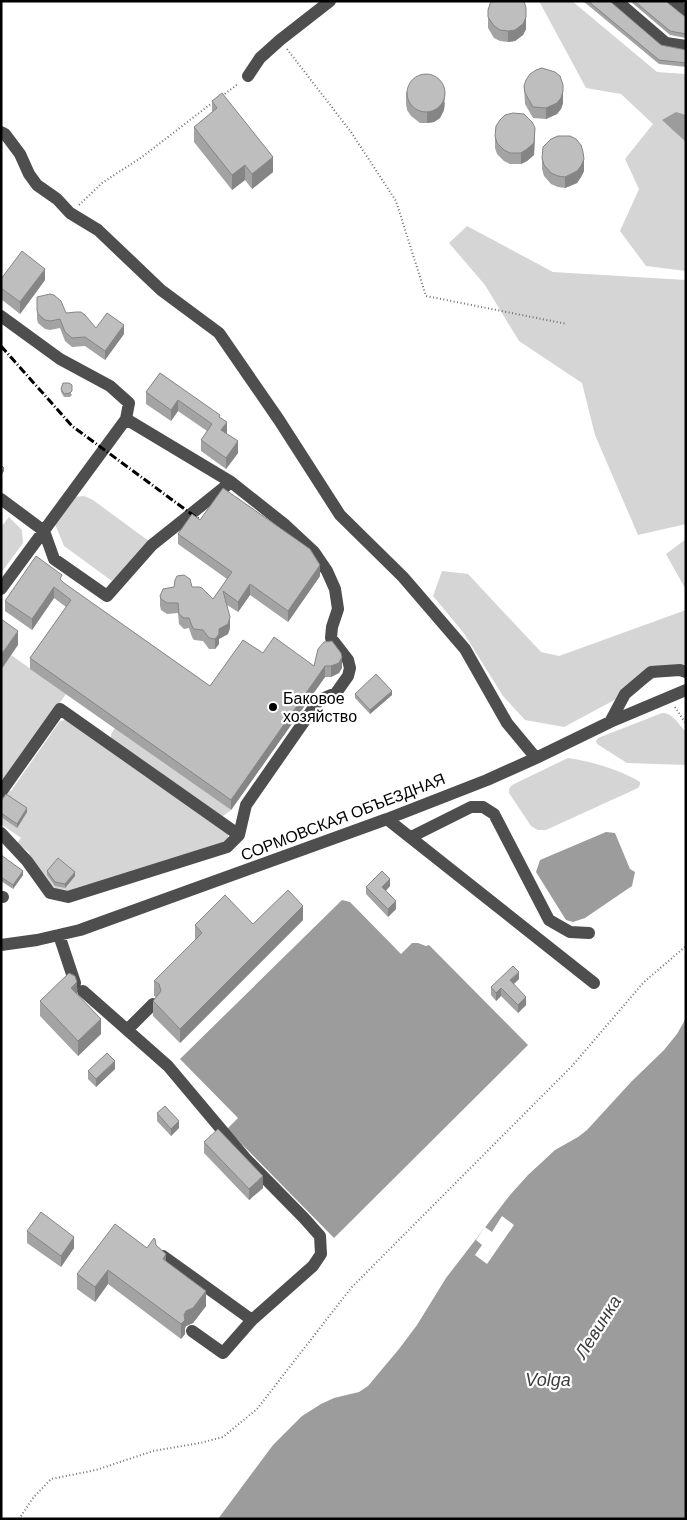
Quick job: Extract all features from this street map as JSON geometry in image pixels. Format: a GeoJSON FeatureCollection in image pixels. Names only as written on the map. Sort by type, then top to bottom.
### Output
{"type":"FeatureCollection","features":[{"type":"Feature","properties":{"kind":"street"},"geometry":{"type":"LineString","coordinates":[[248,76],[260,58],[330,1]]}},
{"type":"Feature","properties":{"kind":"street"},"geometry":{"type":"LineString","coordinates":[[617,1],[666,43],[686,46]]}},
{"type":"Feature","properties":{"kind":"street"},"geometry":{"type":"LineString","coordinates":[[674,1],[686,12]]}},
{"type":"Feature","properties":{"kind":"street"},"geometry":{"type":"LineString","coordinates":[[1,132],[20,154],[29,174],[37,185],[57,199],[70,213],[98,230],[161,290],[219,333],[280,420],[340,515],[403,577],[465,649],[506,723],[536,758]]}},
{"type":"Feature","properties":{"kind":"street"},"geometry":{"type":"LineString","coordinates":[[1,316],[60,358],[110,386],[129,403],[126,419],[1,589]]}},
{"type":"Feature","properties":{"kind":"street"},"geometry":{"type":"LineString","coordinates":[[1,833],[27,861],[50,893],[68,897],[227,848],[238,835],[246,805],[320,700],[336,693],[348,676],[350,668],[348,660],[331,638],[332,627],[338,609],[335,588],[327,570],[314,552],[284,524],[231,482],[126,419]]}},
{"type":"Feature","properties":{"kind":"street"},"geometry":{"type":"LineString","coordinates":[[1,499],[44,531],[54,559],[107,596],[152,545],[231,482]]}},
{"type":"Feature","properties":{"kind":"street"},"geometry":{"type":"LineString","coordinates":[[610,722],[625,694],[651,672],[680,670],[686,672]]}},
{"type":"Feature","properties":{"kind":"street","name":"СОРМОВСКАЯ ОБЪЕЗДНАЯ"},"geometry":{"type":"LineString","coordinates":[[1,945],[37,940],[80,930],[387,819],[487,780],[610,722],[686,690]]}},
{"type":"Feature","properties":{"kind":"street"},"geometry":{"type":"LineString","coordinates":[[1,792],[60,709],[238,835]]}},
{"type":"Feature","properties":{"kind":"street"},"geometry":{"type":"LineString","coordinates":[[411,838],[471,807],[483,807],[494,814],[549,920],[570,932],[589,933]]}},
{"type":"Feature","properties":{"kind":"street"},"geometry":{"type":"LineString","coordinates":[[387,819],[594,983]]}},
{"type":"Feature","properties":{"kind":"street"},"geometry":{"type":"LineString","coordinates":[[59,935],[79,987],[168,1066],[247,1160],[320,1236],[321,1254],[313,1266],[252,1320],[223,1353],[192,1332]]}},
{"type":"Feature","properties":{"kind":"street"},"geometry":{"type":"LineString","coordinates":[[127,1030],[153,1004]]}},
{"type":"Feature","properties":{"kind":"street"},"geometry":{"type":"LineString","coordinates":[[163,1256],[252,1320]]}},
{"type":"Feature","properties":{"kind":"path"},"geometry":{"type":"LineString","coordinates":[[280,40],[351,132],[396,201],[426,296],[566,324]]}},
{"type":"Feature","properties":{"kind":"path"},"geometry":{"type":"LineString","coordinates":[[70,213],[102,183],[142,158],[248,76]]}},
{"type":"Feature","properties":{"kind":"path"},"geometry":{"type":"LineString","coordinates":[[670,697],[686,724]]}},
{"type":"Feature","properties":{"kind":"path"},"geometry":{"type":"LineString","coordinates":[[19,1519],[33,1498],[51,1479],[96,1470],[153,1451],[223,1437],[257,1409],[351,1288],[572,1066],[644,982],[686,946]]}},
{"type":"Feature","properties":{"kind":"shaded area"},"geometry":{"type":"Polygon","coordinates":[[[539,1],[572,1],[657,72],[686,74],[686,271],[646,266],[620,231],[639,189],[625,159],[653,124],[621,94],[586,88],[539,1]]]}},
{"type":"Feature","properties":{"kind":"shaded area"},"geometry":{"type":"Polygon","coordinates":[[[467,226],[553,272],[686,280],[686,524],[638,535],[595,435],[582,383],[519,341],[485,285],[449,243],[467,226]]]}},
{"type":"Feature","properties":{"kind":"shaded area"},"geometry":{"type":"Polygon","coordinates":[[[84,496],[93,500],[150,542],[112,581],[64,546],[55,524],[74,497],[84,496]]]}},
{"type":"Feature","properties":{"kind":"shaded area"},"geometry":{"type":"Polygon","coordinates":[[[9,517],[22,530],[23,543],[1,573],[1,527],[9,517]]]}},
{"type":"Feature","properties":{"kind":"shaded area"},"geometry":{"type":"Polygon","coordinates":[[[686,539],[686,590],[666,554],[686,539]]]}},
{"type":"Feature","properties":{"kind":"shaded area"},"geometry":{"type":"Polygon","coordinates":[[[442,571],[468,574],[541,652],[559,656],[686,610],[686,664],[678,666],[564,727],[525,720],[503,696],[463,632],[433,596],[442,571]]]}},
{"type":"Feature","properties":{"kind":"shaded area"},"geometry":{"type":"Polygon","coordinates":[[[11,655],[66,694],[1,784],[1,669],[11,655]]]}},
{"type":"Feature","properties":{"kind":"shaded area"},"geometry":{"type":"Polygon","coordinates":[[[662,713],[672,717],[686,732],[686,765],[627,763],[597,744],[598,738],[662,713]]]}},
{"type":"Feature","properties":{"kind":"shaded area"},"geometry":{"type":"Polygon","coordinates":[[[70,719],[228,831],[228,839],[224,844],[72,892],[53,892],[31,862],[29,852],[17,843],[21,838],[1,824],[1,800],[8,789],[11,791],[60,721],[70,719]]]}},
{"type":"Feature","properties":{"kind":"shaded area"},"geometry":{"type":"Polygon","coordinates":[[[115,728],[231,810],[223,816],[216,815],[111,741],[111,734],[115,728]]]}},
{"type":"Feature","properties":{"kind":"shaded area"},"geometry":{"type":"Polygon","coordinates":[[[568,758],[586,761],[615,770],[640,782],[640,785],[638,788],[546,830],[538,830],[531,826],[509,793],[509,789],[512,785],[568,758]]]}},
{"type":"Feature","properties":{"kind":"water"},"geometry":{"type":"Polygon","coordinates":[[[676,112],[686,115],[686,142],[662,120],[676,112]]]}},
{"type":"Feature","properties":{"kind":"water"},"geometry":{"type":"Polygon","coordinates":[[[606,832],[615,833],[630,869],[635,872],[632,886],[585,918],[573,922],[566,920],[536,872],[540,860],[606,832]]]}},
{"type":"Feature","properties":{"kind":"water"},"geometry":{"type":"Polygon","coordinates":[[[342,900],[350,902],[401,954],[412,943],[429,945],[528,1045],[334,1238],[227,1129],[238,1118],[180,1059],[342,900]]]}},
{"type":"Feature","properties":{"kind":"water","name":"Volga"},"geometry":{"type":"Polygon","coordinates":[[[686,1018],[686,1519],[218,1519],[273,1445],[302,1416],[334,1398],[359,1392],[368,1386],[417,1325],[446,1278],[510,1195],[555,1150],[587,1130],[631,1082],[664,1050],[677,1034],[686,1018]]]}},
{"type":"Feature","properties":{"kind":"pier"},"geometry":{"type":"Polygon","coordinates":[[[502,1216],[514,1225],[487,1264],[475,1255],[482,1245],[476,1240],[485,1227],[492,1232],[502,1216]]]}},
{"type":"Feature","properties":{"kind":"building"},"geometry":{"type":"Polygon","coordinates":[[[491,1],[524,1],[526,17],[523,24],[515,30],[508,31],[500,30],[494,26],[488,17],[491,1]]]}},
{"type":"Feature","properties":{"kind":"building"},"geometry":{"type":"Polygon","coordinates":[[[588,1],[610,1],[661,45],[686,50],[686,63],[659,60],[588,1]]]}},
{"type":"Feature","properties":{"kind":"building"},"geometry":{"type":"Polygon","coordinates":[[[634,1],[666,1],[686,16],[686,34],[670,31],[634,1]]]}},
{"type":"Feature","properties":{"kind":"building"},"geometry":{"type":"Polygon","coordinates":[[[542,68],[555,72],[560,76],[563,85],[561,98],[557,103],[546,108],[533,107],[525,93],[524,86],[530,74],[542,68]]]}},
{"type":"Feature","properties":{"kind":"building"},"geometry":{"type":"Polygon","coordinates":[[[426,74],[440,79],[445,93],[440,107],[426,112],[412,107],[407,93],[412,79],[426,74]]]}},
{"type":"Feature","properties":{"kind":"building"},"geometry":{"type":"Polygon","coordinates":[[[222,93],[273,157],[252,174],[245,165],[232,175],[194,127],[217,108],[212,101],[222,93]]]}},
{"type":"Feature","properties":{"kind":"building"},"geometry":{"type":"Polygon","coordinates":[[[513,113],[524,114],[535,128],[534,143],[521,153],[510,153],[504,150],[497,143],[495,136],[496,126],[500,120],[505,115],[513,113]]]}},
{"type":"Feature","properties":{"kind":"building"},"geometry":{"type":"Polygon","coordinates":[[[558,136],[570,136],[576,139],[581,145],[583,152],[584,159],[581,166],[577,171],[565,177],[551,173],[544,165],[542,158],[543,147],[551,139],[558,136]]]}},
{"type":"Feature","properties":{"kind":"building"},"geometry":{"type":"Polygon","coordinates":[[[22,251],[45,269],[20,302],[1,288],[1,279],[22,251]]]}},
{"type":"Feature","properties":{"kind":"building"},"geometry":{"type":"Polygon","coordinates":[[[50,294],[61,301],[66,313],[81,312],[96,328],[107,313],[124,325],[105,351],[85,337],[72,338],[65,332],[60,319],[45,320],[38,314],[37,297],[50,294]]]}},
{"type":"Feature","properties":{"kind":"building"},"geometry":{"type":"Polygon","coordinates":[[[160,373],[220,415],[219,417],[227,422],[221,430],[238,441],[226,458],[201,440],[212,424],[178,400],[171,410],[146,392],[160,373]]]}},
{"type":"Feature","properties":{"kind":"building"},"geometry":{"type":"Polygon","coordinates":[[[63,383],[72,385],[70,393],[64,394],[61,389],[63,383]]]}},
{"type":"Feature","properties":{"kind":"building"},"geometry":{"type":"Polygon","coordinates":[[[223,488],[310,549],[320,565],[288,611],[250,584],[238,602],[223,591],[230,617],[228,624],[219,629],[219,634],[215,639],[209,638],[203,630],[194,629],[189,618],[184,618],[179,614],[178,603],[167,603],[160,596],[163,589],[174,587],[177,576],[184,575],[190,579],[192,587],[202,588],[213,599],[232,572],[178,534],[192,514],[200,520],[223,488]]]}},
{"type":"Feature","properties":{"kind":"building"},"geometry":{"type":"Polygon","coordinates":[[[36,556],[62,575],[60,579],[64,583],[210,686],[243,640],[263,653],[274,637],[314,666],[318,649],[324,642],[332,641],[342,657],[339,663],[325,666],[231,800],[30,658],[71,600],[54,587],[32,619],[5,601],[36,556]]]}},
{"type":"Feature","properties":{"kind":"building"},"geometry":{"type":"Polygon","coordinates":[[[1,619],[18,631],[1,655],[1,619]]]}},
{"type":"Feature","properties":{"kind":"building"},"geometry":{"type":"Polygon","coordinates":[[[376,674],[392,691],[370,710],[355,694],[376,674]]]}},
{"type":"Feature","properties":{"kind":"building"},"geometry":{"type":"Polygon","coordinates":[[[6,794],[27,808],[17,824],[1,813],[1,801],[6,794]]]}},
{"type":"Feature","properties":{"kind":"building"},"geometry":{"type":"Polygon","coordinates":[[[1,855],[23,871],[13,885],[1,877],[1,855]]]}},
{"type":"Feature","properties":{"kind":"building"},"geometry":{"type":"Polygon","coordinates":[[[58,858],[75,872],[65,884],[55,882],[47,871],[58,858]]]}},
{"type":"Feature","properties":{"kind":"building"},"geometry":{"type":"Polygon","coordinates":[[[382,871],[390,879],[382,887],[396,901],[388,909],[366,887],[382,871]]]}},
{"type":"Feature","properties":{"kind":"building"},"geometry":{"type":"Polygon","coordinates":[[[288,890],[303,906],[180,1029],[153,1001],[161,991],[159,984],[154,981],[202,933],[195,925],[225,895],[253,924],[288,890]]]}},
{"type":"Feature","properties":{"kind":"building"},"geometry":{"type":"Polygon","coordinates":[[[513,966],[519,972],[510,980],[526,997],[518,1005],[501,988],[496,993],[491,987],[513,966]]]}},
{"type":"Feature","properties":{"kind":"building"},"geometry":{"type":"Polygon","coordinates":[[[69,973],[75,976],[77,982],[71,988],[101,1019],[78,1041],[40,1001],[69,973]]]}},
{"type":"Feature","properties":{"kind":"building"},"geometry":{"type":"Polygon","coordinates":[[[107,1053],[115,1061],[96,1079],[88,1071],[107,1053]]]}},
{"type":"Feature","properties":{"kind":"building"},"geometry":{"type":"Polygon","coordinates":[[[165,1106],[179,1121],[171,1129],[157,1113],[165,1106]]]}},
{"type":"Feature","properties":{"kind":"building"},"geometry":{"type":"Polygon","coordinates":[[[218,1129],[263,1176],[249,1189],[204,1142],[218,1129]]]}},
{"type":"Feature","properties":{"kind":"building"},"geometry":{"type":"Polygon","coordinates":[[[41,1212],[74,1237],[61,1256],[27,1231],[41,1212]]]}},
{"type":"Feature","properties":{"kind":"building"},"geometry":{"type":"Polygon","coordinates":[[[115,1224],[147,1248],[154,1238],[156,1245],[166,1254],[163,1259],[206,1291],[193,1308],[186,1311],[184,1315],[185,1320],[181,1324],[108,1270],[95,1287],[77,1274],[115,1224]]]}},
{"type":"Feature","properties":{"kind":"railway"},"geometry":{"type":"LineString","coordinates":[[1,346],[72,426],[205,524]]}},
{"type":"Feature","properties":{"kind":"place","name":"Баковое хозяйство"},"geometry":{"type":"Point","coordinates":[273,707]}},
{"type":"Feature","properties":{"kind":"water label","name":"Левинка"},"geometry":{"type":"Point","coordinates":[598,1327]}}]}
